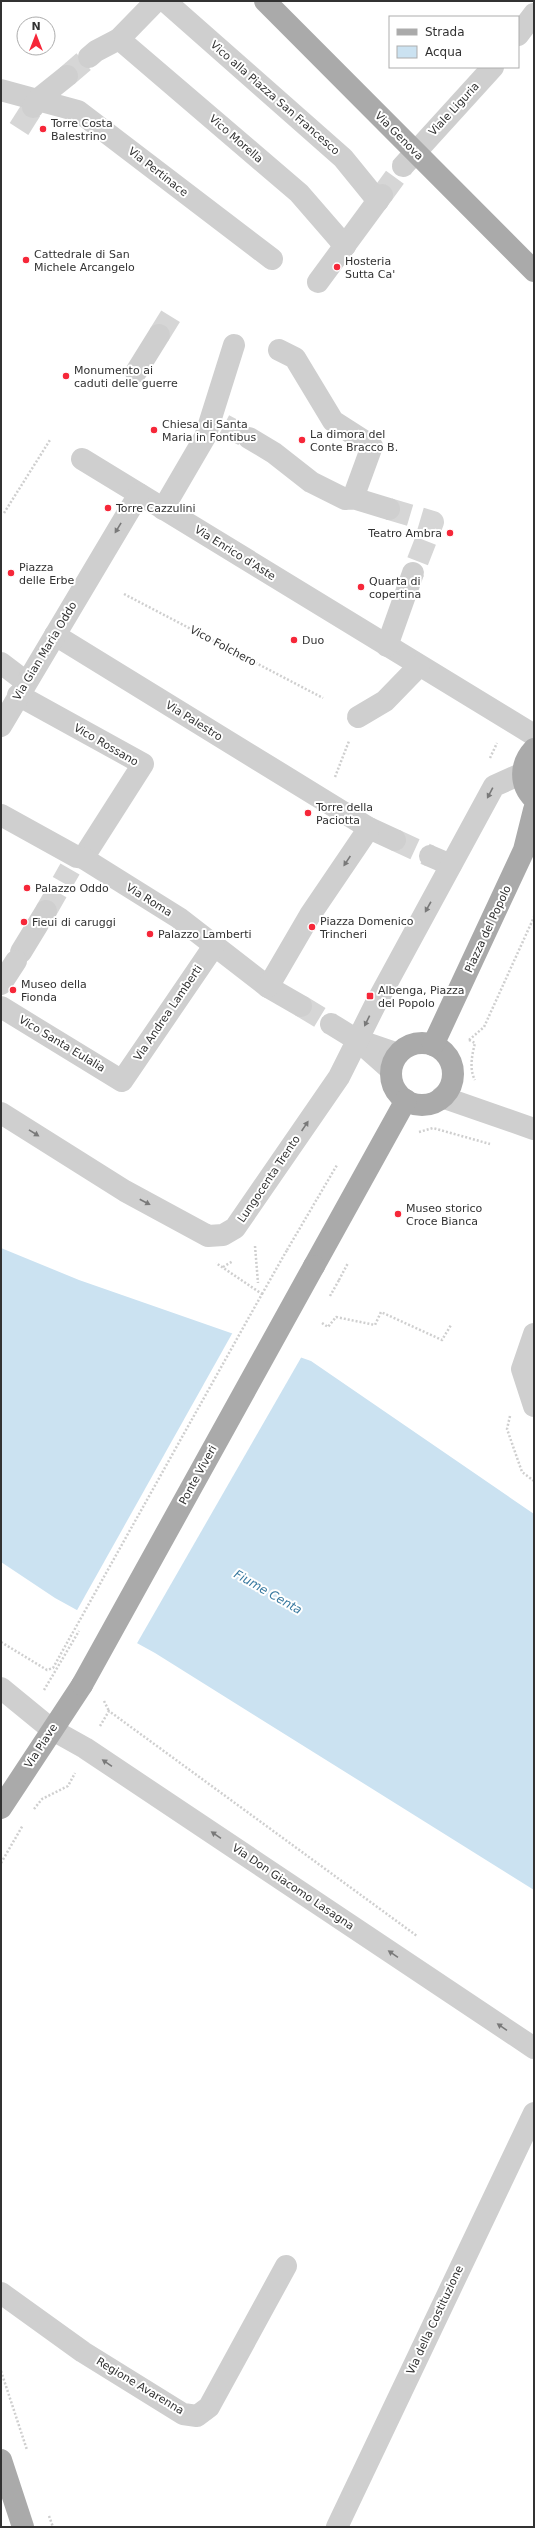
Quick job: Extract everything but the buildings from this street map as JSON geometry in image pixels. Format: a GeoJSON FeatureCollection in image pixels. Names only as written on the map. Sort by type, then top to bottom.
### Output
{"type":"FeatureCollection","features":[{"type":"Feature","properties":{"kind":"main road","name":"Via Genova"},"geometry":{"type":"LineString","coordinates":[[265,1],[409,159],[534,271]]}},
{"type":"Feature","properties":{"kind":"main road"},"geometry":{"type":"LineString","coordinates":[[534,749],[526,760],[523,773],[525,787],[534,799]]}},
{"type":"Feature","properties":{"kind":"main road","name":"Piazza del Popolo"},"geometry":{"type":"LineString","coordinates":[[437,1036],[524,850],[534,810]]}},
{"type":"Feature","properties":{"kind":"main road"},"geometry":{"type":"LineString","coordinates":[[437,1036],[444,1052],[451,1062],[453,1075],[450,1088],[442,1097],[432,1103],[423,1104],[406,1100],[394,1086],[395,1062],[416,1043],[437,1036]]}},
{"type":"Feature","properties":{"kind":"main road","name":"Ponte Viveri"},"geometry":{"type":"LineString","coordinates":[[82,1685],[406,1100]]}},
{"type":"Feature","properties":{"kind":"main road","name":"Via Piave"},"geometry":{"type":"LineString","coordinates":[[1,1808],[51,1729],[82,1685]]}},
{"type":"Feature","properties":{"kind":"main road"},"geometry":{"type":"LineString","coordinates":[[1,2460],[24,2527]]}},
{"type":"Feature","properties":{"kind":"street"},"geometry":{"type":"LineString","coordinates":[[89,57],[119,39],[156,1]]}},
{"type":"Feature","properties":{"kind":"street","name":"Vico alla Piazza San Francesco"},"geometry":{"type":"LineString","coordinates":[[165,1],[343,158],[380,198],[344,246]]}},
{"type":"Feature","properties":{"kind":"street"},"geometry":{"type":"LineString","coordinates":[[519,34],[534,14]]}},
{"type":"Feature","properties":{"kind":"street","name":"Vico Morella"},"geometry":{"type":"LineString","coordinates":[[119,39],[299,193],[344,246]]}},
{"type":"Feature","properties":{"kind":"street","name":"Viale Liguria"},"geometry":{"type":"LineString","coordinates":[[409,159],[492,68]]}},
{"type":"Feature","properties":{"kind":"street"},"geometry":{"type":"LineString","coordinates":[[35,103],[67,76]]}},
{"type":"Feature","properties":{"kind":"street","name":"Via Pertinace"},"geometry":{"type":"LineString","coordinates":[[1,90],[35,103],[78,110],[272,260]]}},
{"type":"Feature","properties":{"kind":"street"},"geometry":{"type":"LineString","coordinates":[[318,282],[344,246]]}},
{"type":"Feature","properties":{"kind":"street"},"geometry":{"type":"LineString","coordinates":[[136,372],[159,335]]}},
{"type":"Feature","properties":{"kind":"street"},"geometry":{"type":"LineString","coordinates":[[163,509],[205,437],[218,422],[234,345]]}},
{"type":"Feature","properties":{"kind":"street"},"geometry":{"type":"LineString","coordinates":[[279,350],[295,358],[332,421],[372,446],[353,498]]}},
{"type":"Feature","properties":{"kind":"street"},"geometry":{"type":"LineString","coordinates":[[250,438],[311,482],[345,499],[353,498],[389,509]]}},
{"type":"Feature","properties":{"kind":"street","name":"Via Enrico d'Aste"},"geometry":{"type":"LineString","coordinates":[[82,459],[534,735]]}},
{"type":"Feature","properties":{"kind":"street","name":"Via Gian Maria Oddo"},"geometry":{"type":"LineString","coordinates":[[1,726],[138,494]]}},
{"type":"Feature","properties":{"kind":"street"},"geometry":{"type":"LineString","coordinates":[[387,646],[413,572]]}},
{"type":"Feature","properties":{"kind":"street","name":"Via Palestro"},"geometry":{"type":"LineString","coordinates":[[55,635],[330,804]]}},
{"type":"Feature","properties":{"kind":"street"},"geometry":{"type":"LineString","coordinates":[[1,663],[22,689]]}},
{"type":"Feature","properties":{"kind":"street"},"geometry":{"type":"LineString","coordinates":[[358,717],[385,701],[419,666]]}},
{"type":"Feature","properties":{"kind":"street","name":"Vico Rossano"},"geometry":{"type":"LineString","coordinates":[[22,689],[143,764],[77,861]]}},
{"type":"Feature","properties":{"kind":"street","name":"Lungocenta Trento"},"geometry":{"type":"LineString","coordinates":[[1,1113],[125,1191],[208,1236],[223,1235],[235,1228],[338,1077],[494,786],[523,773]]}},
{"type":"Feature","properties":{"kind":"street"},"geometry":{"type":"LineString","coordinates":[[330,804],[368,828],[395,840]]}},
{"type":"Feature","properties":{"kind":"street","name":"Via Roma"},"geometry":{"type":"LineString","coordinates":[[1,815],[77,861],[179,918],[268,987]]}},
{"type":"Feature","properties":{"kind":"street"},"geometry":{"type":"LineString","coordinates":[[301,1006],[268,987],[310,915],[368,828]]}},
{"type":"Feature","properties":{"kind":"street"},"geometry":{"type":"LineString","coordinates":[[430,856],[451,866]]}},
{"type":"Feature","properties":{"kind":"street"},"geometry":{"type":"LineString","coordinates":[[1,984],[46,910]]}},
{"type":"Feature","properties":{"kind":"street","name":"Via Andrea Lamberti"},"geometry":{"type":"LineString","coordinates":[[122,1081],[214,946]]}},
{"type":"Feature","properties":{"kind":"street","name":"Vico Santa Eulalia"},"geometry":{"type":"LineString","coordinates":[[1,1007],[122,1081]]}},
{"type":"Feature","properties":{"kind":"street"},"geometry":{"type":"LineString","coordinates":[[331,1024],[395,1062]]}},
{"type":"Feature","properties":{"kind":"street"},"geometry":{"type":"LineString","coordinates":[[442,1097],[534,1129]]}},
{"type":"Feature","properties":{"kind":"street"},"geometry":{"type":"LineString","coordinates":[[534,1334],[522,1369],[534,1406]]}},
{"type":"Feature","properties":{"kind":"street","name":"Via Don Giacomo Lasagna"},"geometry":{"type":"LineString","coordinates":[[1,1688],[51,1729],[85,1748],[534,2048]]}},
{"type":"Feature","properties":{"kind":"street","name":"Via della Costituzione"},"geometry":{"type":"LineString","coordinates":[[337,2527],[534,2113]]}},
{"type":"Feature","properties":{"kind":"street","name":"Regione Avarenna"},"geometry":{"type":"LineString","coordinates":[[1,2293],[83,2352],[183,2414],[197,2416],[209,2407],[286,2266]]}},
{"type":"Feature","properties":{"kind":"path"},"geometry":{"type":"LineString","coordinates":[[4,513],[50,440]]}},
{"type":"Feature","properties":{"kind":"path","name":"Vico Folchero"},"geometry":{"type":"LineString","coordinates":[[124,594],[323,698]]}},
{"type":"Feature","properties":{"kind":"path"},"geometry":{"type":"LineString","coordinates":[[330,804],[358,717]]}},
{"type":"Feature","properties":{"kind":"path"},"geometry":{"type":"LineString","coordinates":[[469,1040],[484,1027],[534,917]]}},
{"type":"Feature","properties":{"kind":"path"},"geometry":{"type":"LineString","coordinates":[[437,1036],[469,1040],[475,1043],[471,1058],[472,1075],[478,1085]]}},
{"type":"Feature","properties":{"kind":"path"},"geometry":{"type":"LineString","coordinates":[[416,1138],[420,1131],[432,1128],[497,1146]]}},
{"type":"Feature","properties":{"kind":"path"},"geometry":{"type":"LineString","coordinates":[[2,1644],[47,1670],[53,1668],[262,1294],[340,1161]]}},
{"type":"Feature","properties":{"kind":"path"},"geometry":{"type":"LineString","coordinates":[[256,1248],[258,1283]]}},
{"type":"Feature","properties":{"kind":"path"},"geometry":{"type":"LineString","coordinates":[[339,1280],[350,1260]]}},
{"type":"Feature","properties":{"kind":"path"},"geometry":{"type":"LineString","coordinates":[[223,1267],[262,1294]]}},
{"type":"Feature","properties":{"kind":"path"},"geometry":{"type":"LineString","coordinates":[[322,1323],[328,1327],[336,1317],[375,1324],[381,1312],[442,1340],[451,1324]]}},
{"type":"Feature","properties":{"kind":"path"},"geometry":{"type":"LineString","coordinates":[[511,1414],[507,1429],[522,1472],[534,1481]]}},
{"type":"Feature","properties":{"kind":"path"},"geometry":{"type":"LineString","coordinates":[[102,1696],[109,1711]]}},
{"type":"Feature","properties":{"kind":"water","name":"Fiume Centa"},"geometry":{"type":"Polygon","coordinates":[[[1,1248],[79,1280],[311,1361],[534,1514],[534,1890],[155,1653],[55,1598],[1,1562],[1,1248]]]}},
{"type":"Feature","properties":{"kind":"pier"},"geometry":{"type":"Polygon","coordinates":[[[233,1332],[302,1356],[136,1645],[76,1612],[233,1332]]]}},
{"type":"Feature","properties":{"kind":"tunnel"},"geometry":{"type":"LineString","coordinates":[[67,76],[89,57]]}},
{"type":"Feature","properties":{"kind":"tunnel"},"geometry":{"type":"LineString","coordinates":[[19,129],[33,107]]}},
{"type":"Feature","properties":{"kind":"tunnel"},"geometry":{"type":"LineString","coordinates":[[382,195],[403,166]]}},
{"type":"Feature","properties":{"kind":"tunnel"},"geometry":{"type":"LineString","coordinates":[[159,335],[172,314]]}},
{"type":"Feature","properties":{"kind":"tunnel"},"geometry":{"type":"LineString","coordinates":[[224,425],[249,438]]}},
{"type":"Feature","properties":{"kind":"tunnel"},"geometry":{"type":"LineString","coordinates":[[389,509],[433,522],[413,573]]}},
{"type":"Feature","properties":{"kind":"tunnel"},"geometry":{"type":"LineString","coordinates":[[395,840],[430,856]]}},
{"type":"Feature","properties":{"kind":"tunnel"},"geometry":{"type":"LineString","coordinates":[[46,911],[70,869]]}},
{"type":"Feature","properties":{"kind":"tunnel"},"geometry":{"type":"LineString","coordinates":[[301,1006],[331,1024]]}},
{"type":"Feature","properties":{"kind":"place","name":"Torre Costa Balestrino"},"geometry":{"type":"Point","coordinates":[43,129]}},
{"type":"Feature","properties":{"kind":"place","name":"Cattedrale di San Michele Arcangelo"},"geometry":{"type":"Point","coordinates":[26,260]}},
{"type":"Feature","properties":{"kind":"place","name":"Hosteria Sutta Ca'"},"geometry":{"type":"Point","coordinates":[337,267]}},
{"type":"Feature","properties":{"kind":"place","name":"Monumento ai caduti delle guerre"},"geometry":{"type":"Point","coordinates":[66,376]}},
{"type":"Feature","properties":{"kind":"place","name":"Chiesa di Santa Maria in Fontibus"},"geometry":{"type":"Point","coordinates":[154,430]}},
{"type":"Feature","properties":{"kind":"place","name":"La dimora del Conte Bracco B."},"geometry":{"type":"Point","coordinates":[302,440]}},
{"type":"Feature","properties":{"kind":"place","name":"Torre Cazzulini"},"geometry":{"type":"Point","coordinates":[108,508]}},
{"type":"Feature","properties":{"kind":"place","name":"Teatro Ambra"},"geometry":{"type":"Point","coordinates":[450,533]}},
{"type":"Feature","properties":{"kind":"place","name":"Piazza delle Erbe"},"geometry":{"type":"Point","coordinates":[11,573]}},
{"type":"Feature","properties":{"kind":"place","name":"Quarta di copertina"},"geometry":{"type":"Point","coordinates":[361,587]}},
{"type":"Feature","properties":{"kind":"place","name":"Duo"},"geometry":{"type":"Point","coordinates":[294,640]}},
{"type":"Feature","properties":{"kind":"place","name":"Torre della Paciotta"},"geometry":{"type":"Point","coordinates":[308,813]}},
{"type":"Feature","properties":{"kind":"place","name":"Palazzo Oddo"},"geometry":{"type":"Point","coordinates":[27,888]}},
{"type":"Feature","properties":{"kind":"place","name":"Fieui di caruggi"},"geometry":{"type":"Point","coordinates":[24,922]}},
{"type":"Feature","properties":{"kind":"place","name":"Piazza Domenico Trincheri"},"geometry":{"type":"Point","coordinates":[312,927]}},
{"type":"Feature","properties":{"kind":"place","name":"Palazzo Lamberti"},"geometry":{"type":"Point","coordinates":[150,934]}},
{"type":"Feature","properties":{"kind":"place","name":"Museo della Fionda"},"geometry":{"type":"Point","coordinates":[13,990]}},
{"type":"Feature","properties":{"kind":"place","name":"Albenga, Piazza del Popolo"},"geometry":{"type":"Point","coordinates":[370,996]}},
{"type":"Feature","properties":{"kind":"place","name":"Museo storico Croce Bianca"},"geometry":{"type":"Point","coordinates":[398,1214]}}]}
